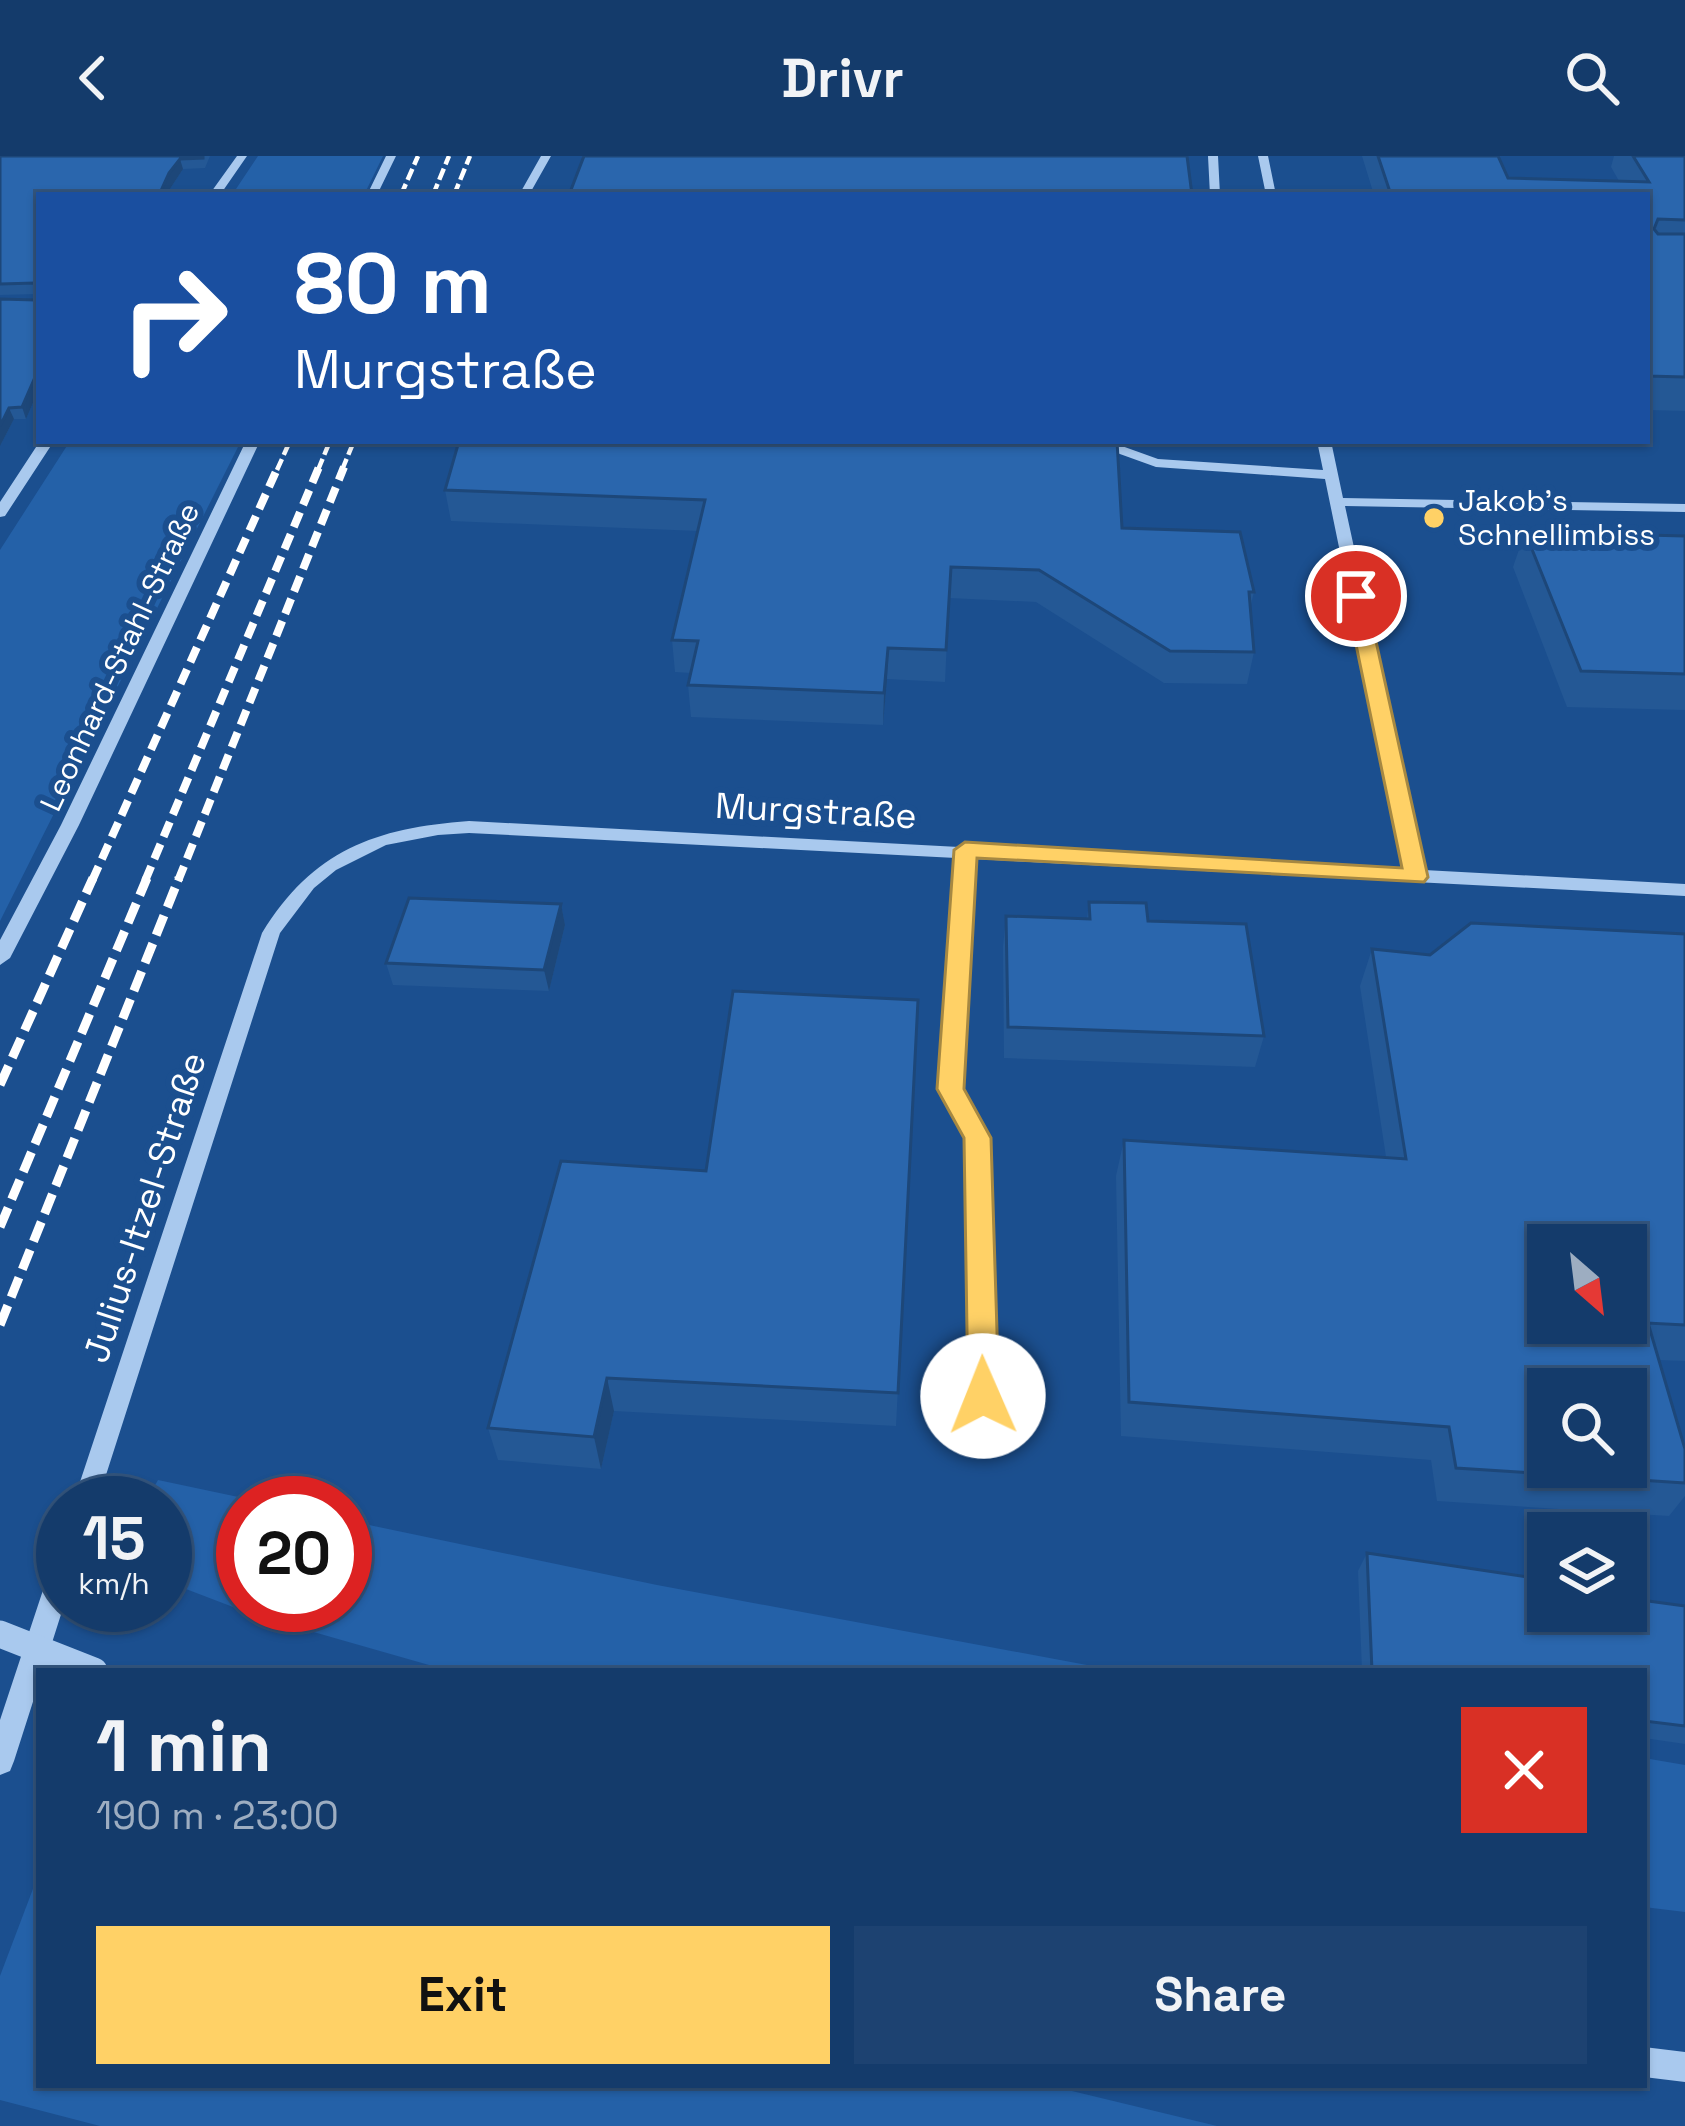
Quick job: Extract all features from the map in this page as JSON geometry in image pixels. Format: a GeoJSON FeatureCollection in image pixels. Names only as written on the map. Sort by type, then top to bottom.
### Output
{"type":"FeatureCollection","features":[{"type":"Feature","properties":{"kind":"street"},"geometry":{"type":"LineString","coordinates":[[216,192],[242,156]]}},
{"type":"Feature","properties":{"kind":"street"},"geometry":{"type":"LineString","coordinates":[[373,192],[391,156]]}},
{"type":"Feature","properties":{"kind":"street"},"geometry":{"type":"LineString","coordinates":[[526,192],[546,156]]}},
{"type":"Feature","properties":{"kind":"street"},"geometry":{"type":"LineString","coordinates":[[1213,156],[1215,192]]}},
{"type":"Feature","properties":{"kind":"street"},"geometry":{"type":"LineString","coordinates":[[1263,156],[1270,192]]}},
{"type":"Feature","properties":{"kind":"street"},"geometry":{"type":"LineString","coordinates":[[0,513],[44,444]]}},
{"type":"Feature","properties":{"kind":"street","name":"Leonhard-Stahl-Straße"},"geometry":{"type":"LineString","coordinates":[[0,958],[70,825],[252,444]]}},
{"type":"Feature","properties":{"kind":"street"},"geometry":{"type":"LineString","coordinates":[[1086,444],[1108,445],[1156,463],[1331,475]]}},
{"type":"Feature","properties":{"kind":"street"},"geometry":{"type":"LineString","coordinates":[[1325,444],[1416,877]]}},
{"type":"Feature","properties":{"kind":"street"},"geometry":{"type":"LineString","coordinates":[[1336,502],[1685,508]]}},
{"type":"Feature","properties":{"kind":"street","name":"Murgstraße"},"geometry":{"type":"LineString","coordinates":[[271,933],[299,889],[325,866],[390,836],[425,829],[965,850],[1685,890]]}},
{"type":"Feature","properties":{"kind":"street"},"geometry":{"type":"LineString","coordinates":[[965,850],[950,1089],[978,1138],[983,1396]]}},
{"type":"Feature","properties":{"kind":"street","name":"Julius-Itzel-Straße"},"geometry":{"type":"LineString","coordinates":[[94,1476],[271,933]]}},
{"type":"Feature","properties":{"kind":"street"},"geometry":{"type":"LineString","coordinates":[[0,1761],[42,1632]]}},
{"type":"Feature","properties":{"kind":"street"},"geometry":{"type":"LineString","coordinates":[[0,1634],[86,1668]]}},
{"type":"Feature","properties":{"kind":"street"},"geometry":{"type":"LineString","coordinates":[[1647,2062],[1685,2067]]}},
{"type":"Feature","properties":{"kind":"shaded area"},"geometry":{"type":"Polygon","coordinates":[[[258,156],[383,156],[365,192],[234,192],[258,156]]]}},
{"type":"Feature","properties":{"kind":"shaded area"},"geometry":{"type":"Polygon","coordinates":[[[68,444],[239,444],[0,921],[0,550],[68,444]]]}},
{"type":"Feature","properties":{"kind":"shaded area"},"geometry":{"type":"Polygon","coordinates":[[[192,1487],[216,1492],[216,1600],[192,1591],[192,1487]]]}},
{"type":"Feature","properties":{"kind":"shaded area"},"geometry":{"type":"Polygon","coordinates":[[[372,1526],[657,1585],[1103,1668],[440,1668],[314,1632],[372,1632],[372,1526]]]}},
{"type":"Feature","properties":{"kind":"shaded area"},"geometry":{"type":"Polygon","coordinates":[[[1647,1759],[1685,1765],[1685,1912],[1647,1907],[1647,1759]]]}},
{"type":"Feature","properties":{"kind":"shaded area"},"geometry":{"type":"Polygon","coordinates":[[[36,1881],[36,2088],[1059,2088],[1217,2126],[100,2126],[0,2100],[0,1976],[36,1881]]]}},
{"type":"Feature","properties":{"kind":"building"},"geometry":{"type":"Polygon","coordinates":[[[0,156],[203,156],[180,159],[160,192],[36,192],[36,284],[0,284],[0,156]]]}},
{"type":"Feature","properties":{"kind":"building"},"geometry":{"type":"Polygon","coordinates":[[[584,156],[1187,156],[1192,192],[570,192],[584,156]]]}},
{"type":"Feature","properties":{"kind":"building"},"geometry":{"type":"Polygon","coordinates":[[[1378,156],[1498,156],[1508,178],[1649,182],[1633,156],[1685,156],[1685,220],[1658,219],[1654,229],[1658,234],[1685,234],[1685,377],[1650,376],[1650,192],[1390,192],[1378,156]]]}},
{"type":"Feature","properties":{"kind":"building"},"geometry":{"type":"Polygon","coordinates":[[[0,299],[35,300],[36,375],[22,407],[9,408],[0,426],[0,299]]]}},
{"type":"Feature","properties":{"kind":"building"},"geometry":{"type":"Polygon","coordinates":[[[458,444],[1117,444],[1122,528],[1240,532],[1254,592],[1249,592],[1254,652],[1170,651],[1039,570],[951,567],[946,650],[888,648],[884,693],[688,685],[698,641],[672,640],[705,500],[445,490],[458,444]]]}},
{"type":"Feature","properties":{"kind":"building"},"geometry":{"type":"Polygon","coordinates":[[[1525,532],[1685,536],[1685,674],[1581,671],[1525,532]]]}},
{"type":"Feature","properties":{"kind":"building"},"geometry":{"type":"Polygon","coordinates":[[[409,898],[561,904],[544,970],[386,963],[409,898]]]}},
{"type":"Feature","properties":{"kind":"building"},"geometry":{"type":"Polygon","coordinates":[[[1089,902],[1146,903],[1148,921],[1246,924],[1264,1036],[1008,1027],[1006,916],[1090,919],[1089,902]]]}},
{"type":"Feature","properties":{"kind":"building"},"geometry":{"type":"Polygon","coordinates":[[[1471,923],[1685,934],[1685,1325],[1648,1323],[1685,1449],[1685,1483],[1647,1481],[1647,1368],[1527,1368],[1527,1473],[1456,1468],[1449,1427],[1129,1402],[1124,1140],[1406,1159],[1372,949],[1430,955],[1471,923]]]}},
{"type":"Feature","properties":{"kind":"building"},"geometry":{"type":"Polygon","coordinates":[[[733,991],[918,1000],[898,1393],[607,1378],[594,1437],[488,1428],[561,1161],[706,1171],[733,991]]]}},
{"type":"Feature","properties":{"kind":"building"},"geometry":{"type":"Polygon","coordinates":[[[1367,1553],[1527,1577],[1527,1632],[1647,1632],[1647,1601],[1685,1606],[1685,1726],[1647,1721],[1647,1668],[1372,1668],[1367,1553]]]}},
{"type":"Feature","properties":{"kind":"railway"},"geometry":{"type":"LineString","coordinates":[[402,192],[418,156]]}},
{"type":"Feature","properties":{"kind":"railway"},"geometry":{"type":"LineString","coordinates":[[434,192],[449,156]]}},
{"type":"Feature","properties":{"kind":"railway"},"geometry":{"type":"LineString","coordinates":[[455,192],[470,156]]}},
{"type":"Feature","properties":{"kind":"railway"},"geometry":{"type":"LineString","coordinates":[[277,470],[289,444]]}},
{"type":"Feature","properties":{"kind":"railway"},"geometry":{"type":"LineString","coordinates":[[318,470],[329,444]]}},
{"type":"Feature","properties":{"kind":"railway"},"geometry":{"type":"LineString","coordinates":[[342,470],[353,444]]}},
{"type":"Feature","properties":{"kind":"railway"},"geometry":{"type":"LineString","coordinates":[[92,881],[278,467]]}},
{"type":"Feature","properties":{"kind":"railway"},"geometry":{"type":"LineString","coordinates":[[145,881],[319,467]]}},
{"type":"Feature","properties":{"kind":"railway"},"geometry":{"type":"LineString","coordinates":[[178,881],[344,467]]}},
{"type":"Feature","properties":{"kind":"railway"},"geometry":{"type":"LineString","coordinates":[[0,1085],[93,878]]}},
{"type":"Feature","properties":{"kind":"railway"},"geometry":{"type":"LineString","coordinates":[[0,1227],[147,878]]}},
{"type":"Feature","properties":{"kind":"railway"},"geometry":{"type":"LineString","coordinates":[[0,1325],[179,878]]}},
{"type":"Feature","properties":{"kind":"place","name":"Jakob's Schnellimbiss"},"geometry":{"type":"Point","coordinates":[1434,518]}},
{"type":"Feature","properties":{"kind":"route"},"geometry":{"type":"LineString","coordinates":[[983,1396],[978,1138],[950,1089],[965,850],[1416,877],[1356,596]]}}]}
